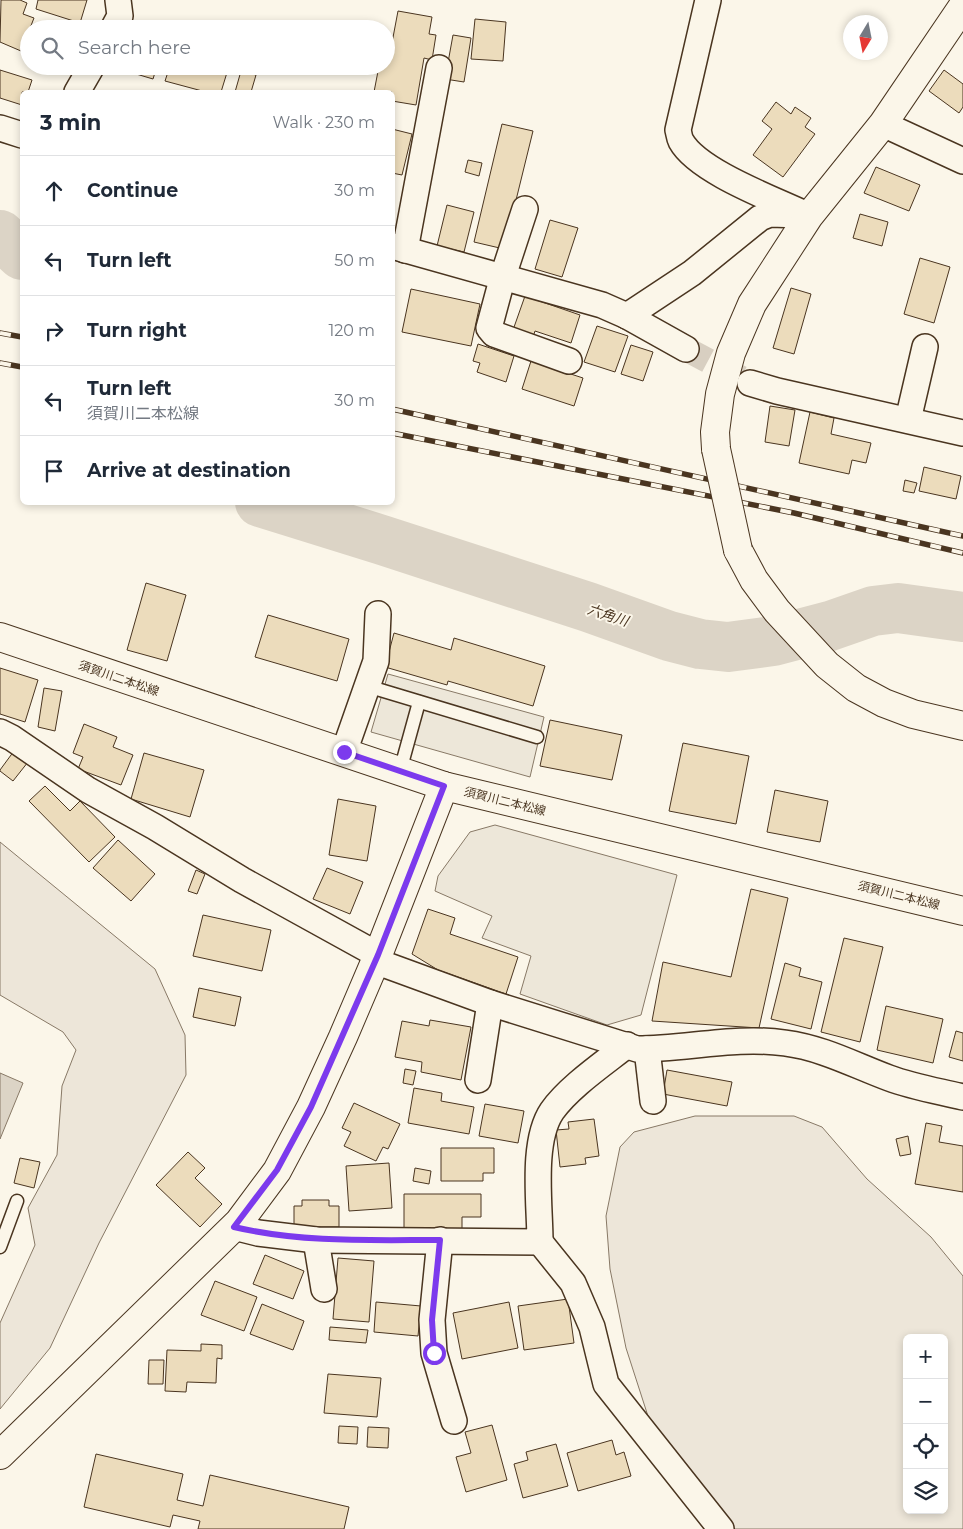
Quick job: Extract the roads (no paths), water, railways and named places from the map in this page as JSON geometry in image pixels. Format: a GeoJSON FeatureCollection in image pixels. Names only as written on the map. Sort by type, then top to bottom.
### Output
{"type":"FeatureCollection","features":[{"type":"Feature","properties":{"kind":"street"},"geometry":{"type":"LineString","coordinates":[[118,0],[120,16],[118,20]]}},
{"type":"Feature","properties":{"kind":"street"},"geometry":{"type":"LineString","coordinates":[[708,0],[678,130],[680,139],[686,148],[699,160],[718,173],[809,216]]}},
{"type":"Feature","properties":{"kind":"street"},"geometry":{"type":"LineString","coordinates":[[963,6],[883,124],[809,216],[752,304],[731,353],[720,394],[715,432],[716,449],[738,550],[754,580],[777,611],[827,665],[856,688],[884,703],[912,714],[963,726]]}},
{"type":"Feature","properties":{"kind":"street"},"geometry":{"type":"LineString","coordinates":[[439,68],[399,248],[602,305],[627,316],[686,349]]}},
{"type":"Feature","properties":{"kind":"street"},"geometry":{"type":"LineString","coordinates":[[78,90],[87,75]]}},
{"type":"Feature","properties":{"kind":"street"},"geometry":{"type":"LineString","coordinates":[[883,124],[963,161]]}},
{"type":"Feature","properties":{"kind":"street"},"geometry":{"type":"LineString","coordinates":[[0,128],[20,134]]}},
{"type":"Feature","properties":{"kind":"street"},"geometry":{"type":"LineString","coordinates":[[525,209],[503,276],[489,328],[494,334],[569,361]]}},
{"type":"Feature","properties":{"kind":"street"},"geometry":{"type":"LineString","coordinates":[[627,316],[692,273],[760,218],[770,214],[809,216]]}},
{"type":"Feature","properties":{"kind":"street"},"geometry":{"type":"LineString","coordinates":[[908,420],[925,347]]}},
{"type":"Feature","properties":{"kind":"street"},"geometry":{"type":"LineString","coordinates":[[750,383],[963,433]]}},
{"type":"Feature","properties":{"kind":"street"},"geometry":{"type":"LineString","coordinates":[[344,752],[376,661],[378,614]]}},
{"type":"Feature","properties":{"kind":"street","name":"須賀川二本松線"},"geometry":{"type":"LineString","coordinates":[[0,637],[444,786],[963,911]]}},
{"type":"Feature","properties":{"kind":"street"},"geometry":{"type":"LineString","coordinates":[[0,732],[12,738],[88,790],[156,827],[242,880],[376,958],[490,1003],[637,1047],[754,1040],[784,1042],[813,1048],[845,1059],[911,1086],[963,1097]]}},
{"type":"Feature","properties":{"kind":"street"},"geometry":{"type":"LineString","coordinates":[[0,1455],[234,1227],[272,1177],[294,1141],[343,1037],[444,786]]}},
{"type":"Feature","properties":{"kind":"street"},"geometry":{"type":"LineString","coordinates":[[478,1080],[490,1003]]}},
{"type":"Feature","properties":{"kind":"street"},"geometry":{"type":"LineString","coordinates":[[637,1047],[652,1101]]}},
{"type":"Feature","properties":{"kind":"street"},"geometry":{"type":"LineString","coordinates":[[637,1047],[575,1086],[552,1111],[542,1135],[539,1162],[540,1242],[573,1283],[592,1327],[606,1384],[721,1529]]}},
{"type":"Feature","properties":{"kind":"street"},"geometry":{"type":"LineString","coordinates":[[234,1227],[258,1233],[316,1240],[540,1242]]}},
{"type":"Feature","properties":{"kind":"street"},"geometry":{"type":"LineString","coordinates":[[316,1240],[324,1289]]}},
{"type":"Feature","properties":{"kind":"street"},"geometry":{"type":"LineString","coordinates":[[440,1240],[432,1320],[434,1353],[454,1421]]}},
{"type":"Feature","properties":{"kind":"lane"},"geometry":{"type":"LineString","coordinates":[[367,686],[537,736]]}},
{"type":"Feature","properties":{"kind":"lane"},"geometry":{"type":"LineString","coordinates":[[400,771],[419,702]]}},
{"type":"Feature","properties":{"kind":"lane"},"geometry":{"type":"LineString","coordinates":[[0,1247],[17,1201]]}},
{"type":"Feature","properties":{"kind":"waterway","name":"六角川"},"geometry":{"type":"LineString","coordinates":[[0,235],[20,253]]}},
{"type":"Feature","properties":{"kind":"waterway","name":"六角川"},"geometry":{"type":"LineString","coordinates":[[270,505],[588,607],[669,636],[700,644],[728,647],[773,641],[830,626],[873,611],[898,608],[963,617]]}},
{"type":"Feature","properties":{"kind":"tunnel"},"geometry":{"type":"LineString","coordinates":[[686,349],[750,383]]}},
{"type":"Feature","properties":{"kind":"railway"},"geometry":{"type":"LineString","coordinates":[[0,333],[20,337]]}},
{"type":"Feature","properties":{"kind":"railway"},"geometry":{"type":"LineString","coordinates":[[0,363],[20,367]]}},
{"type":"Feature","properties":{"kind":"railway"},"geometry":{"type":"LineString","coordinates":[[395,410],[963,536]]}},
{"type":"Feature","properties":{"kind":"railway"},"geometry":{"type":"LineString","coordinates":[[395,434],[794,513],[963,553]]}}]}
